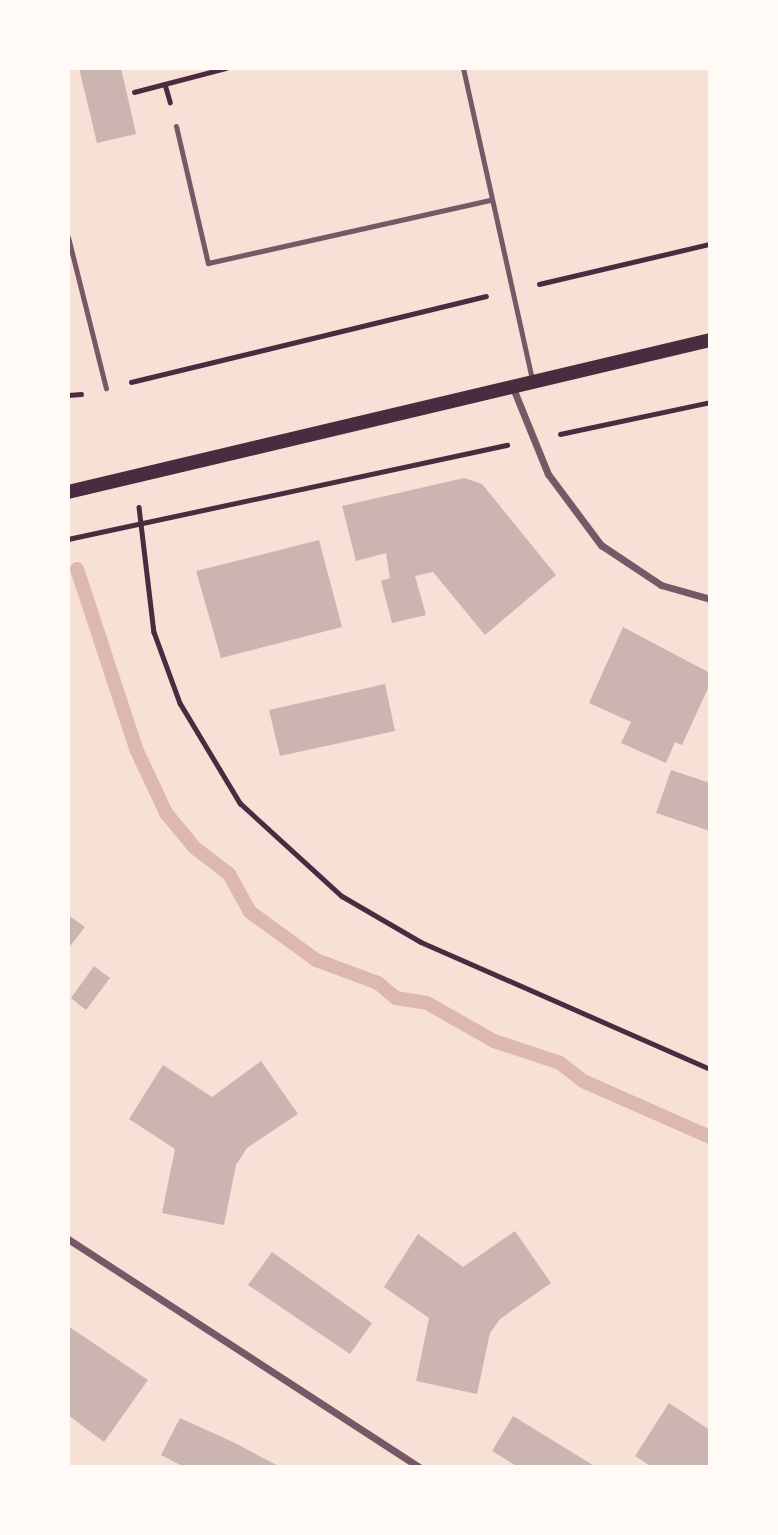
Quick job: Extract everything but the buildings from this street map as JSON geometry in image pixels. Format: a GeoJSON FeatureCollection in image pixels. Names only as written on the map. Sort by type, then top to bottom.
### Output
{"type":"FeatureCollection","features":[{"type":"Feature","properties":{"kind":"main road"},"geometry":{"type":"LineString","coordinates":[[68,492],[710,340]]}},
{"type":"Feature","properties":{"kind":"street"},"geometry":{"type":"LineString","coordinates":[[513,388],[548,474],[601,545],[661,585],[710,599]]}},
{"type":"Feature","properties":{"kind":"street"},"geometry":{"type":"LineString","coordinates":[[68,1239],[419,1467]]}},
{"type":"Feature","properties":{"kind":"lane"},"geometry":{"type":"LineString","coordinates":[[463,68],[533,382]]}},
{"type":"Feature","properties":{"kind":"lane"},"geometry":{"type":"LineString","coordinates":[[176,126],[208,263],[491,200]]}},
{"type":"Feature","properties":{"kind":"lane"},"geometry":{"type":"LineString","coordinates":[[68,237],[106,388]]}},
{"type":"Feature","properties":{"kind":"path"},"geometry":{"type":"LineString","coordinates":[[134,92],[226,68]]}},
{"type":"Feature","properties":{"kind":"path"},"geometry":{"type":"LineString","coordinates":[[68,396],[710,244]]}},
{"type":"Feature","properties":{"kind":"path"},"geometry":{"type":"LineString","coordinates":[[68,539],[710,402]]}},
{"type":"Feature","properties":{"kind":"path"},"geometry":{"type":"LineString","coordinates":[[136,476],[154,632],[180,703],[240,803],[303,865],[342,896],[421,942],[710,1069]]}},
{"type":"Feature","properties":{"kind":"waterway"},"geometry":{"type":"LineString","coordinates":[[77,569],[137,751],[166,813],[195,848],[229,874],[250,912],[316,960],[378,983],[396,998],[427,1003],[494,1041],[560,1063],[583,1081],[710,1137]]}}]}
